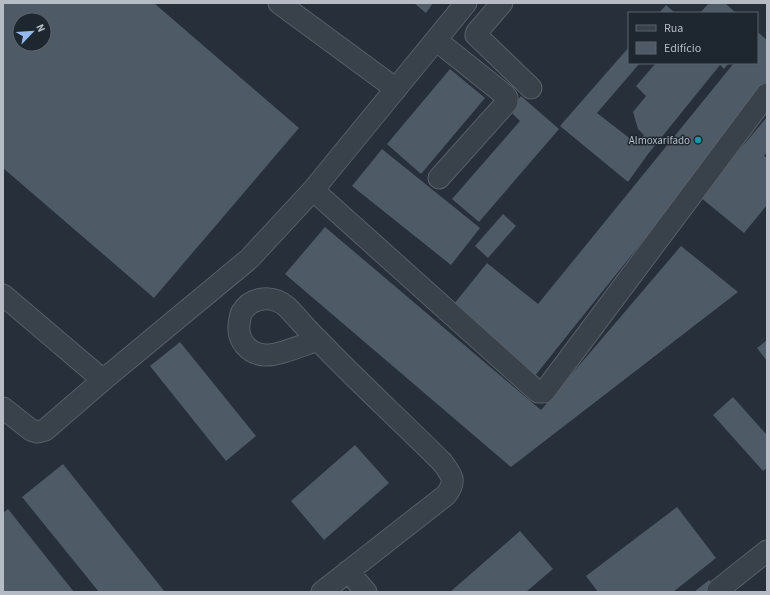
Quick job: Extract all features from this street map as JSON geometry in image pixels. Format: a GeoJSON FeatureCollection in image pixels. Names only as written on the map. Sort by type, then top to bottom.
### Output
{"type":"FeatureCollection","features":[{"type":"Feature","properties":{"kind":"lane"},"geometry":{"type":"LineString","coordinates":[[279,3],[396,89]]}},
{"type":"Feature","properties":{"kind":"lane"},"geometry":{"type":"LineString","coordinates":[[3,408],[31,430],[37,432],[45,430],[249,258],[313,190],[466,3]]}},
{"type":"Feature","properties":{"kind":"lane"},"geometry":{"type":"LineString","coordinates":[[502,3],[476,34],[530,88]]}},
{"type":"Feature","properties":{"kind":"lane"},"geometry":{"type":"LineString","coordinates":[[436,40],[507,98],[506,102],[439,178]]}},
{"type":"Feature","properties":{"kind":"lane"},"geometry":{"type":"LineString","coordinates":[[313,190],[538,392],[541,393],[544,392],[767,94]]}},
{"type":"Feature","properties":{"kind":"lane"},"geometry":{"type":"LineString","coordinates":[[3,294],[103,380]]}},
{"type":"Feature","properties":{"kind":"lane"},"geometry":{"type":"LineString","coordinates":[[318,340],[442,462],[450,472],[453,480],[452,488],[446,495],[322,592]]}},
{"type":"Feature","properties":{"kind":"lane"},"geometry":{"type":"LineString","coordinates":[[718,590],[767,551]]}},
{"type":"Feature","properties":{"kind":"lane"},"geometry":{"type":"LineString","coordinates":[[348,571],[366,592]]}},
{"type":"Feature","properties":{"kind":"building"},"geometry":{"type":"Polygon","coordinates":[[[3,3],[154,3],[299,128],[154,298],[3,168],[3,3]]]}},
{"type":"Feature","properties":{"kind":"building"},"geometry":{"type":"Polygon","coordinates":[[[414,3],[433,3],[426,13],[414,3]]]}},
{"type":"Feature","properties":{"kind":"building"},"geometry":{"type":"Polygon","coordinates":[[[709,3],[725,3],[735,12],[701,12],[709,3]]]}},
{"type":"Feature","properties":{"kind":"building"},"geometry":{"type":"Polygon","coordinates":[[[666,5],[674,12],[660,12],[666,5]]]}},
{"type":"Feature","properties":{"kind":"building"},"geometry":{"type":"Polygon","coordinates":[[[759,33],[767,40],[767,86],[534,377],[450,309],[487,263],[538,304],[733,64],[758,64],[759,33]]]}},
{"type":"Feature","properties":{"kind":"building"},"geometry":{"type":"Polygon","coordinates":[[[628,48],[628,64],[639,64],[597,113],[637,144],[644,135],[638,129],[633,112],[646,96],[636,86],[655,64],[728,64],[724,69],[720,65],[648,154],[628,182],[560,126],[628,48]]]}},
{"type":"Feature","properties":{"kind":"building"},"geometry":{"type":"Polygon","coordinates":[[[450,69],[485,98],[421,174],[387,144],[450,69]]]}},
{"type":"Feature","properties":{"kind":"building"},"geometry":{"type":"Polygon","coordinates":[[[521,96],[559,129],[479,222],[452,199],[520,121],[509,110],[521,96]]]}},
{"type":"Feature","properties":{"kind":"building"},"geometry":{"type":"Polygon","coordinates":[[[767,117],[767,152],[764,156],[767,158],[767,205],[744,233],[700,197],[767,117]]]}},
{"type":"Feature","properties":{"kind":"building"},"geometry":{"type":"Polygon","coordinates":[[[382,149],[480,228],[451,265],[352,186],[382,149]]]}},
{"type":"Feature","properties":{"kind":"building"},"geometry":{"type":"Polygon","coordinates":[[[503,214],[516,226],[488,258],[475,246],[503,214]]]}},
{"type":"Feature","properties":{"kind":"building"},"geometry":{"type":"Polygon","coordinates":[[[325,227],[541,410],[681,246],[738,292],[511,467],[285,274],[325,227]]]}},
{"type":"Feature","properties":{"kind":"building"},"geometry":{"type":"Polygon","coordinates":[[[767,340],[767,361],[757,348],[767,340]]]}},
{"type":"Feature","properties":{"kind":"building"},"geometry":{"type":"Polygon","coordinates":[[[180,342],[256,436],[226,461],[150,366],[180,342]]]}},
{"type":"Feature","properties":{"kind":"building"},"geometry":{"type":"Polygon","coordinates":[[[733,397],[767,435],[767,468],[763,471],[713,415],[733,397]]]}},
{"type":"Feature","properties":{"kind":"building"},"geometry":{"type":"Polygon","coordinates":[[[355,445],[389,483],[324,540],[291,501],[355,445]]]}},
{"type":"Feature","properties":{"kind":"building"},"geometry":{"type":"Polygon","coordinates":[[[63,464],[165,592],[99,592],[22,497],[63,464]]]}},
{"type":"Feature","properties":{"kind":"building"},"geometry":{"type":"Polygon","coordinates":[[[677,507],[716,558],[673,592],[598,592],[586,576],[677,507]]]}},
{"type":"Feature","properties":{"kind":"building"},"geometry":{"type":"Polygon","coordinates":[[[8,509],[74,592],[3,592],[3,513],[8,509]]]}},
{"type":"Feature","properties":{"kind":"building"},"geometry":{"type":"Polygon","coordinates":[[[520,531],[553,569],[526,592],[450,592],[520,531]]]}},
{"type":"Feature","properties":{"kind":"building"},"geometry":{"type":"Polygon","coordinates":[[[709,580],[719,592],[694,592],[709,580]]]}},
{"type":"Feature","properties":{"kind":"place","name":"Almoxarifado"},"geometry":{"type":"Point","coordinates":[698,140]}}]}
